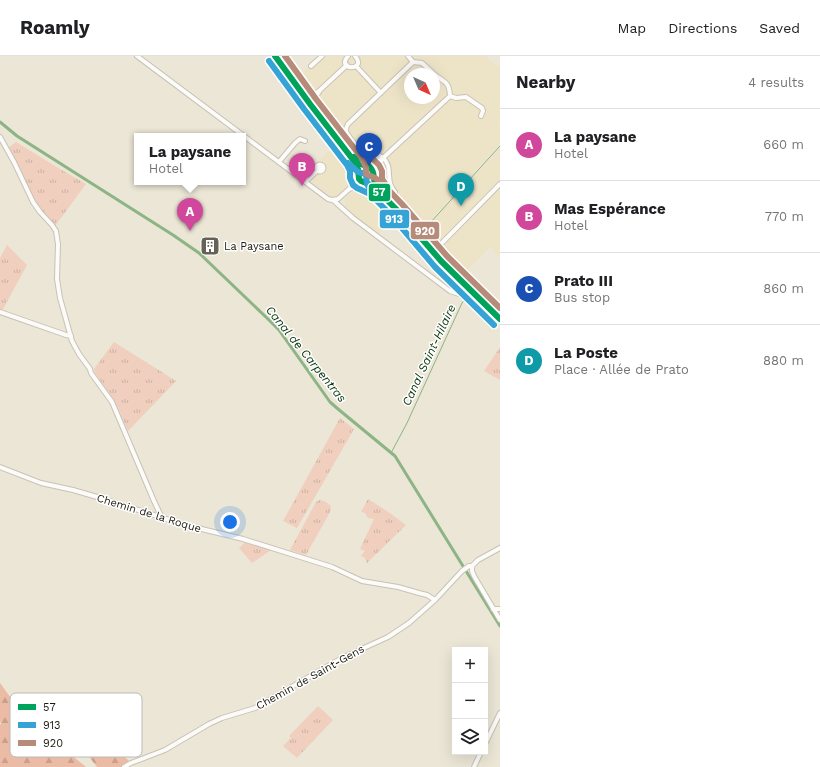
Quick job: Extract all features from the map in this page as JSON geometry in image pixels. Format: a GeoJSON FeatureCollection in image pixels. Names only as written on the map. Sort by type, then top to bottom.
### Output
{"type":"FeatureCollection","features":[{"type":"Feature","properties":{"kind":"main road"},"geometry":{"type":"LineString","coordinates":[[275,56],[356,160],[373,170],[377,186],[396,209],[433,252],[500,319]]}},
{"type":"Feature","properties":{"kind":"main road"},"geometry":{"type":"LineString","coordinates":[[310,100],[354,162],[361,181],[375,188],[396,209]]}},
{"type":"Feature","properties":{"kind":"main road"},"geometry":{"type":"LineString","coordinates":[[358,174],[360,169],[366,166]]}},
{"type":"Feature","properties":{"kind":"main road"},"geometry":{"type":"LineString","coordinates":[[366,183],[372,180],[374,175]]}},
{"type":"Feature","properties":{"kind":"street"},"geometry":{"type":"LineString","coordinates":[[137,56],[240,133]]}},
{"type":"Feature","properties":{"kind":"street"},"geometry":{"type":"LineString","coordinates":[[312,66],[322,56]]}},
{"type":"Feature","properties":{"kind":"street"},"geometry":{"type":"LineString","coordinates":[[347,65],[345,62],[348,56]]}},
{"type":"Feature","properties":{"kind":"street"},"geometry":{"type":"LineString","coordinates":[[356,56],[358,62],[356,66]]}},
{"type":"Feature","properties":{"kind":"street"},"geometry":{"type":"LineString","coordinates":[[408,56],[413,62],[422,63],[427,68]]}},
{"type":"Feature","properties":{"kind":"street"},"geometry":{"type":"LineString","coordinates":[[395,192],[389,182],[389,168],[387,162],[377,154],[360,150],[348,136],[346,128],[348,124],[413,62]]}},
{"type":"Feature","properties":{"kind":"street"},"geometry":{"type":"LineString","coordinates":[[347,65],[350,67],[356,66]]}},
{"type":"Feature","properties":{"kind":"street"},"geometry":{"type":"LineString","coordinates":[[310,100],[347,65]]}},
{"type":"Feature","properties":{"kind":"street"},"geometry":{"type":"LineString","coordinates":[[356,66],[381,93]]}},
{"type":"Feature","properties":{"kind":"street"},"geometry":{"type":"LineString","coordinates":[[440,79],[446,82],[449,88],[450,96]]}},
{"type":"Feature","properties":{"kind":"street"},"geometry":{"type":"LineString","coordinates":[[302,92],[317,92]]}},
{"type":"Feature","properties":{"kind":"street"},"geometry":{"type":"LineString","coordinates":[[310,100],[317,92]]}},
{"type":"Feature","properties":{"kind":"street"},"geometry":{"type":"LineString","coordinates":[[450,96],[456,98],[466,97],[482,108],[483,111],[481,116]]}},
{"type":"Feature","properties":{"kind":"street"},"geometry":{"type":"LineString","coordinates":[[366,166],[375,164],[383,158],[450,96]]}},
{"type":"Feature","properties":{"kind":"street"},"geometry":{"type":"LineString","coordinates":[[0,137],[33,202],[56,232],[58,244],[58,283],[60,298],[71,336],[79,354],[116,409],[162,518]]}},
{"type":"Feature","properties":{"kind":"street"},"geometry":{"type":"LineString","coordinates":[[246,137],[328,199],[332,200],[343,210],[450,291],[459,294]]}},
{"type":"Feature","properties":{"kind":"street"},"geometry":{"type":"LineString","coordinates":[[279,162],[295,143],[300,139],[305,141]]}},
{"type":"Feature","properties":{"kind":"street"},"geometry":{"type":"LineString","coordinates":[[374,175],[376,168],[383,158]]}},
{"type":"Feature","properties":{"kind":"street"},"geometry":{"type":"LineString","coordinates":[[305,182],[319,169]]}},
{"type":"Feature","properties":{"kind":"street"},"geometry":{"type":"LineString","coordinates":[[348,190],[358,174]]}},
{"type":"Feature","properties":{"kind":"street"},"geometry":{"type":"LineString","coordinates":[[332,200],[338,199],[348,190],[360,183],[366,183]]}},
{"type":"Feature","properties":{"kind":"street"},"geometry":{"type":"LineString","coordinates":[[433,252],[500,184]]}},
{"type":"Feature","properties":{"kind":"street"},"geometry":{"type":"LineString","coordinates":[[341,196],[341,205],[343,210]]}},
{"type":"Feature","properties":{"kind":"street"},"geometry":{"type":"LineString","coordinates":[[0,312],[66,336],[71,336]]}},
{"type":"Feature","properties":{"kind":"street","name":"Chemin de la Roque"},"geometry":{"type":"LineString","coordinates":[[0,467],[41,483],[104,499],[185,525],[250,541],[332,567],[362,581],[398,587],[426,595],[435,600]]}},
{"type":"Feature","properties":{"kind":"street","name":"Chemin de Saint-Gens"},"geometry":{"type":"LineString","coordinates":[[124,767],[165,750],[222,718],[261,705],[342,658],[388,637],[409,623],[435,600],[465,569],[500,548]]}},
{"type":"Feature","properties":{"kind":"street"},"geometry":{"type":"LineString","coordinates":[[472,566],[474,576],[500,620]]}},
{"type":"Feature","properties":{"kind":"street"},"geometry":{"type":"LineString","coordinates":[[493,609],[500,609]]}},
{"type":"Feature","properties":{"kind":"street"},"geometry":{"type":"LineString","coordinates":[[488,738],[500,713]]}},
{"type":"Feature","properties":{"kind":"street"},"geometry":{"type":"LineString","coordinates":[[474,767],[480,755]]}},
{"type":"Feature","properties":{"kind":"shaded area"},"geometry":{"type":"Polygon","coordinates":[[[316,56],[487,56],[487,58],[500,68],[500,124],[498,127],[500,129],[500,144],[423,228],[393,194],[376,182],[378,169],[373,163],[362,162],[324,116],[297,77],[318,59],[316,56]]]}},
{"type":"Feature","properties":{"kind":"shaded area"},"geometry":{"type":"Polygon","coordinates":[[[336,144],[354,168],[353,183],[337,197],[332,197],[304,177],[307,177],[313,172],[314,165],[336,144]]]}},
{"type":"Feature","properties":{"kind":"shaded area"},"geometry":{"type":"Polygon","coordinates":[[[500,148],[500,257],[490,247],[462,275],[448,262],[424,229],[500,148]]]}},
{"type":"Feature","properties":{"kind":"shaded area"},"geometry":{"type":"Polygon","coordinates":[[[360,187],[371,189],[395,215],[378,235],[357,219],[345,206],[345,199],[360,187]]]}},
{"type":"Feature","properties":{"kind":"green space"},"geometry":{"type":"Polygon","coordinates":[[[16,142],[86,184],[55,226],[35,203],[8,148],[16,142]]]}},
{"type":"Feature","properties":{"kind":"green space"},"geometry":{"type":"Polygon","coordinates":[[[7,245],[27,265],[2,311],[0,310],[0,258],[7,245]]]}},
{"type":"Feature","properties":{"kind":"green space"},"geometry":{"type":"Polygon","coordinates":[[[114,342],[176,381],[128,431],[112,397],[95,373],[94,369],[114,342]]]}},
{"type":"Feature","properties":{"kind":"green space"},"geometry":{"type":"Polygon","coordinates":[[[500,347],[500,380],[484,371],[500,347]]]}},
{"type":"Feature","properties":{"kind":"green space"},"geometry":{"type":"Polygon","coordinates":[[[340,418],[354,429],[297,528],[283,521],[340,418]]]}},
{"type":"Feature","properties":{"kind":"green space"},"geometry":{"type":"Polygon","coordinates":[[[368,499],[406,525],[367,563],[365,558],[361,556],[365,551],[360,549],[374,519],[368,518],[365,513],[361,512],[368,499]]]}},
{"type":"Feature","properties":{"kind":"green space"},"geometry":{"type":"Polygon","coordinates":[[[319,500],[330,505],[330,512],[306,555],[290,550],[316,502],[319,500]]]}},
{"type":"Feature","properties":{"kind":"green space"},"geometry":{"type":"Polygon","coordinates":[[[245,542],[271,550],[252,563],[239,548],[245,542]]]}},
{"type":"Feature","properties":{"kind":"green space"},"geometry":{"type":"Polygon","coordinates":[[[0,683],[10,697],[10,757],[74,757],[86,767],[0,767],[0,683]]]}},
{"type":"Feature","properties":{"kind":"green space"},"geometry":{"type":"Polygon","coordinates":[[[318,706],[333,720],[297,758],[283,746],[291,738],[289,736],[318,706]]]}},
{"type":"Feature","properties":{"kind":"green space"},"geometry":{"type":"Polygon","coordinates":[[[89,757],[125,757],[130,762],[123,767],[97,767],[89,757]]]}},
{"type":"Feature","properties":{"kind":"waterway","name":"Canal de Carpentras"},"geometry":{"type":"LineString","coordinates":[[0,122],[17,136],[199,253],[279,330],[330,402],[395,456],[500,626]]}},
{"type":"Feature","properties":{"kind":"waterway","name":"Canal Saint-Hilaire"},"geometry":{"type":"LineString","coordinates":[[420,234],[500,146]]}},
{"type":"Feature","properties":{"kind":"waterway","name":"Canal Saint-Hilaire"},"geometry":{"type":"LineString","coordinates":[[391,453],[407,423],[462,303],[470,292]]}},
{"type":"Feature","properties":{"kind":"transit line","name":"57"},"geometry":{"type":"LineString","coordinates":[[275,56],[354,161],[358,169],[359,179],[375,188],[396,209],[441,261],[500,319]]}},
{"type":"Feature","properties":{"kind":"transit line","name":"920"},"geometry":{"type":"LineString","coordinates":[[285,56],[361,157],[366,167],[366,174],[381,182],[447,256],[500,308]]}},
{"type":"Feature","properties":{"kind":"transit line","name":"913"},"geometry":{"type":"LineString","coordinates":[[269,61],[347,165],[353,185],[370,194],[390,214],[435,267],[494,325]]}},
{"type":"Feature","properties":{"kind":"transit line","name":"920"},"geometry":{"type":"LineString","coordinates":[[360,151],[366,158],[373,159],[379,165],[382,171],[382,179],[388,188]]}},
{"type":"Feature","properties":{"kind":"transit line","name":"57"},"geometry":{"type":"LineString","coordinates":[[354,157],[360,163],[371,168],[375,184],[381,192]]}},
{"type":"Feature","properties":{"kind":"transit line","name":"913"},"geometry":{"type":"LineString","coordinates":[[348,163],[358,172],[366,174],[367,184],[374,196]]}},
{"type":"Feature","properties":{"kind":"place","name":"Prato III"},"geometry":{"type":"Point","coordinates":[369,166]}},
{"type":"Feature","properties":{"kind":"place","name":"Mas Espérance"},"geometry":{"type":"Point","coordinates":[302,186]}},
{"type":"Feature","properties":{"kind":"place","name":"La Poste"},"geometry":{"type":"Point","coordinates":[461,206]}},
{"type":"Feature","properties":{"kind":"place","name":"La paysane"},"geometry":{"type":"Point","coordinates":[190,231]}},
{"type":"Feature","properties":{"kind":"place","name":"La Paysane"},"geometry":{"type":"Point","coordinates":[210,246]}}]}
